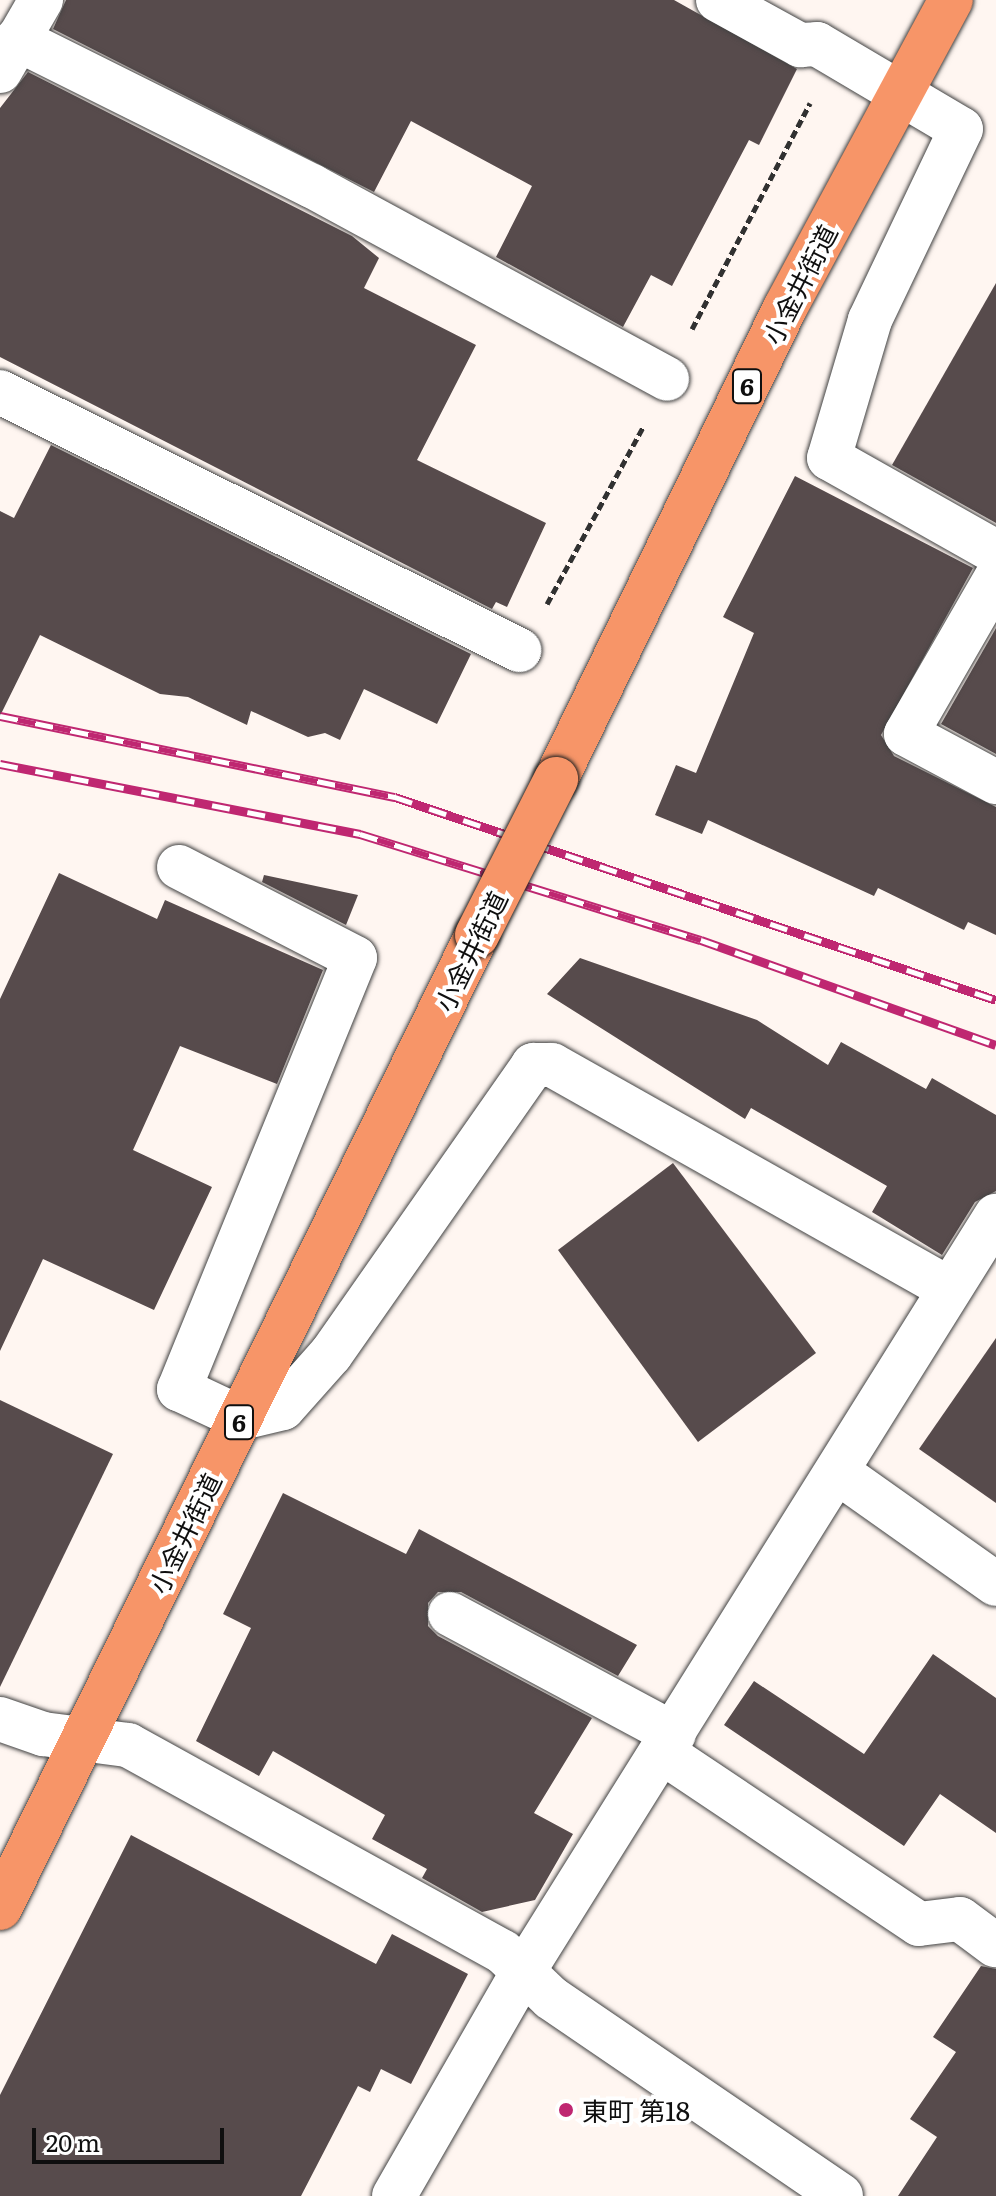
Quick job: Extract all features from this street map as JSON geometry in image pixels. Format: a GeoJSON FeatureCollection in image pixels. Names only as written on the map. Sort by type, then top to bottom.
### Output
{"type":"FeatureCollection","features":[{"type":"Feature","properties":{"kind":"main road","name":"小金井街道"},"geometry":{"type":"LineString","coordinates":[[0,1908],[477,935],[899,90],[951,0]]}},
{"type":"Feature","properties":{"kind":"street"},"geometry":{"type":"LineString","coordinates":[[41,0],[8,55],[312,186],[667,379]]}},
{"type":"Feature","properties":{"kind":"street"},"geometry":{"type":"LineString","coordinates":[[718,0],[899,90],[961,129],[870,320],[829,458],[996,552]]}},
{"type":"Feature","properties":{"kind":"street"},"geometry":{"type":"LineString","coordinates":[[0,392],[519,650]]}},
{"type":"Feature","properties":{"kind":"street"},"geometry":{"type":"LineString","coordinates":[[996,578],[906,734],[996,782]]}},
{"type":"Feature","properties":{"kind":"street"},"geometry":{"type":"LineString","coordinates":[[179,867],[355,958],[179,1389],[241,1418],[283,1408],[331,1354],[533,1065],[552,1065],[949,1289]]}},
{"type":"Feature","properties":{"kind":"street"},"geometry":{"type":"LineString","coordinates":[[394,2196],[523,1972],[839,1473],[996,1216]]}},
{"type":"Feature","properties":{"kind":"street"},"geometry":{"type":"LineString","coordinates":[[839,1473],[996,1584]]}},
{"type":"Feature","properties":{"kind":"street"},"geometry":{"type":"LineString","coordinates":[[450,1614],[668,1743],[919,1924],[960,1919],[995,1945]]}},
{"type":"Feature","properties":{"kind":"street"},"geometry":{"type":"LineString","coordinates":[[0,1719],[83,1740],[128,1745],[503,1952],[523,1972],[841,2196]]}},
{"type":"Feature","properties":{"kind":"building"},"geometry":{"type":"Polygon","coordinates":[[[66,0],[674,0],[797,69],[759,145],[749,140],[672,286],[651,275],[623,327],[496,257],[532,186],[411,121],[374,192],[53,29],[66,0]]]}},
{"type":"Feature","properties":{"kind":"building"},"geometry":{"type":"Polygon","coordinates":[[[28,72],[352,236],[379,258],[364,288],[476,345],[417,460],[546,523],[507,607],[496,602],[492,609],[0,357],[0,108],[28,72]]]}},
{"type":"Feature","properties":{"kind":"building"},"geometry":{"type":"Polygon","coordinates":[[[996,283],[996,523],[892,465],[996,283]]]}},
{"type":"Feature","properties":{"kind":"building"},"geometry":{"type":"Polygon","coordinates":[[[51,445],[471,654],[437,724],[364,689],[340,740],[325,733],[308,737],[251,711],[247,725],[188,697],[160,694],[40,635],[0,716],[0,511],[14,518],[51,445]]]}},
{"type":"Feature","properties":{"kind":"building"},"geometry":{"type":"Polygon","coordinates":[[[795,476],[973,568],[881,735],[894,756],[996,807],[996,935],[968,922],[964,930],[878,888],[874,896],[708,820],[702,834],[655,815],[676,765],[696,773],[754,633],[723,617],[795,476]]]}},
{"type":"Feature","properties":{"kind":"building"},"geometry":{"type":"Polygon","coordinates":[[[996,628],[996,754],[941,724],[996,628]]]}},
{"type":"Feature","properties":{"kind":"building"},"geometry":{"type":"Polygon","coordinates":[[[59,873],[157,919],[165,900],[323,970],[277,1084],[180,1046],[133,1150],[212,1187],[154,1310],[43,1259],[0,1351],[0,999],[59,873]]]}},
{"type":"Feature","properties":{"kind":"building"},"geometry":{"type":"Polygon","coordinates":[[[264,875],[358,895],[346,925],[262,882],[264,875]]]}},
{"type":"Feature","properties":{"kind":"building"},"geometry":{"type":"Polygon","coordinates":[[[580,958],[757,1020],[828,1065],[841,1042],[926,1089],[932,1078],[996,1115],[996,1191],[975,1202],[942,1255],[872,1212],[887,1186],[751,1108],[745,1119],[547,994],[580,958]]]}},
{"type":"Feature","properties":{"kind":"building"},"geometry":{"type":"Polygon","coordinates":[[[673,1163],[816,1353],[698,1442],[558,1250],[673,1163]]]}},
{"type":"Feature","properties":{"kind":"building"},"geometry":{"type":"Polygon","coordinates":[[[996,1338],[996,1503],[919,1449],[996,1338]]]}},
{"type":"Feature","properties":{"kind":"building"},"geometry":{"type":"Polygon","coordinates":[[[0,1400],[113,1454],[0,1687],[0,1400]]]}},
{"type":"Feature","properties":{"kind":"building"},"geometry":{"type":"Polygon","coordinates":[[[283,1493],[406,1554],[419,1529],[637,1645],[618,1676],[461,1592],[438,1592],[428,1603],[428,1626],[438,1636],[592,1718],[534,1813],[573,1834],[535,1900],[482,1912],[422,1878],[427,1869],[372,1839],[385,1815],[273,1751],[259,1776],[196,1741],[251,1628],[223,1614],[283,1493]]]}},
{"type":"Feature","properties":{"kind":"building"},"geometry":{"type":"Polygon","coordinates":[[[933,1654],[996,1698],[996,1833],[940,1794],[904,1846],[724,1725],[754,1681],[864,1754],[933,1654]]]}},
{"type":"Feature","properties":{"kind":"building"},"geometry":{"type":"Polygon","coordinates":[[[131,1835],[376,1964],[392,1934],[468,1974],[411,2084],[381,2069],[370,2092],[358,2086],[301,2196],[0,2196],[0,2095],[131,1835]]]}},
{"type":"Feature","properties":{"kind":"building"},"geometry":{"type":"Polygon","coordinates":[[[981,1966],[996,1969],[996,2196],[898,2196],[937,2137],[910,2119],[956,2052],[933,2037],[981,1966]]]}},
{"type":"Feature","properties":{"kind":"railway"},"geometry":{"type":"LineString","coordinates":[[0,716],[395,797],[996,1000]]}},
{"type":"Feature","properties":{"kind":"railway"},"geometry":{"type":"LineString","coordinates":[[0,764],[360,834],[701,940],[996,1045]]}},
{"type":"Feature","properties":{"kind":"place","name":"東町 第18"},"geometry":{"type":"Point","coordinates":[566,2110]}}]}
